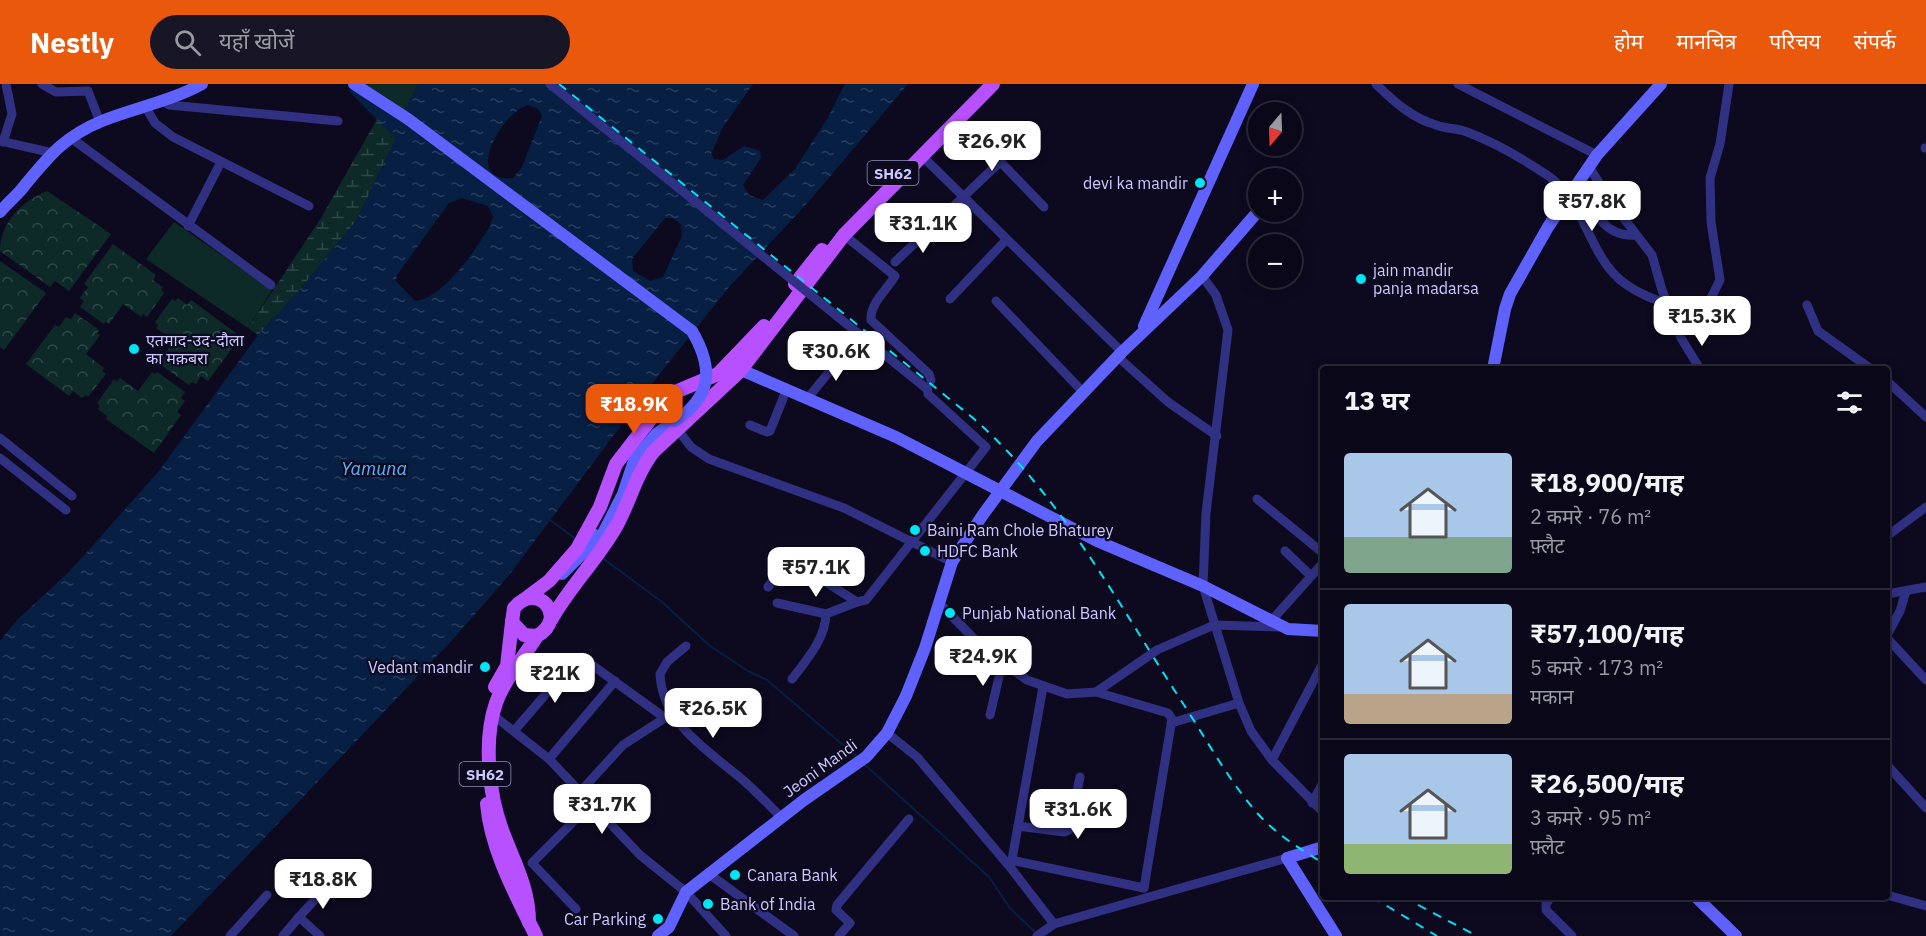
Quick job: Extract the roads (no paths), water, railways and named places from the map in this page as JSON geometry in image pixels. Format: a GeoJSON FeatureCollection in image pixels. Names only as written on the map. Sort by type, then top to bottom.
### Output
{"type":"FeatureCollection","features":[{"type":"Feature","properties":{"kind":"main road"},"geometry":{"type":"LineString","coordinates":[[0,212],[27,184],[30,176],[71,138],[100,122],[161,100],[180,96],[202,84]]}},
{"type":"Feature","properties":{"kind":"main road"},"geometry":{"type":"LineString","coordinates":[[354,84],[408,119],[692,331],[702,348],[706,369],[705,388],[696,405],[676,425],[643,447],[594,542]]}},
{"type":"Feature","properties":{"kind":"main road","name":"SH62"},"geometry":{"type":"LineString","coordinates":[[551,620],[594,542],[600,507],[616,464],[660,407],[674,393],[734,367],[844,224],[981,84]]}},
{"type":"Feature","properties":{"kind":"main road","name":"SH62"},"geometry":{"type":"LineString","coordinates":[[525,599],[586,555],[594,542],[617,525],[643,465],[676,425],[734,367],[844,235],[993,84]]}},
{"type":"Feature","properties":{"kind":"main road"},"geometry":{"type":"LineString","coordinates":[[1141,332],[1253,84]]}},
{"type":"Feature","properties":{"kind":"main road"},"geometry":{"type":"LineString","coordinates":[[1496,366],[1505,309],[1548,227],[1597,155],[1661,84]]}},
{"type":"Feature","properties":{"kind":"main road"},"geometry":{"type":"LineString","coordinates":[[0,202],[20,178],[30,176]]}},
{"type":"Feature","properties":{"kind":"main road","name":"Jeoni Mandi"},"geometry":{"type":"LineString","coordinates":[[657,936],[669,927],[686,892],[782,817],[866,757],[887,733],[906,696],[940,604],[952,562],[1000,493],[1037,441],[1141,332],[1202,276],[1249,222]]}},
{"type":"Feature","properties":{"kind":"main road"},"geometry":{"type":"LineString","coordinates":[[734,367],[786,391],[853,417],[967,472],[1000,493],[1098,541],[1203,586],[1288,629],[1320,632]]}},
{"type":"Feature","properties":{"kind":"main road"},"geometry":{"type":"LineString","coordinates":[[531,598],[544,602],[549,607],[551,620],[545,632],[537,636],[524,635],[512,622],[514,608],[525,599],[531,598]]}},
{"type":"Feature","properties":{"kind":"main road","name":"SH62"},"geometry":{"type":"LineString","coordinates":[[512,622],[507,666],[490,697],[486,713],[485,765],[490,826],[500,857],[536,936]]}},
{"type":"Feature","properties":{"kind":"main road","name":"SH62"},"geometry":{"type":"LineString","coordinates":[[530,922],[526,868],[500,823],[495,802],[490,754],[493,715],[499,696],[537,636]]}},
{"type":"Feature","properties":{"kind":"main road"},"geometry":{"type":"LineString","coordinates":[[1320,848],[1287,858],[1336,936]]}},
{"type":"Feature","properties":{"kind":"main road"},"geometry":{"type":"LineString","coordinates":[[1699,900],[1736,936]]}},
{"type":"Feature","properties":{"kind":"street"},"geometry":{"type":"LineString","coordinates":[[6,84],[12,114],[2,141],[53,153]]}},
{"type":"Feature","properties":{"kind":"street"},"geometry":{"type":"LineString","coordinates":[[42,84],[56,92],[88,91],[100,122]]}},
{"type":"Feature","properties":{"kind":"street"},"geometry":{"type":"LineString","coordinates":[[550,84],[928,385]]}},
{"type":"Feature","properties":{"kind":"street"},"geometry":{"type":"LineString","coordinates":[[1376,84],[1396,104],[1422,119],[1469,133],[1548,176],[1569,197],[1612,273],[1628,285],[1671,306],[1703,314],[1724,324]]}},
{"type":"Feature","properties":{"kind":"street"},"geometry":{"type":"LineString","coordinates":[[1458,84],[1597,155]]}},
{"type":"Feature","properties":{"kind":"street"},"geometry":{"type":"LineString","coordinates":[[1703,314],[1720,280],[1711,222],[1710,178],[1720,144],[1729,84]]}},
{"type":"Feature","properties":{"kind":"street"},"geometry":{"type":"LineString","coordinates":[[161,100],[169,105],[338,121]]}},
{"type":"Feature","properties":{"kind":"street"},"geometry":{"type":"LineString","coordinates":[[145,106],[164,131],[309,206]]}},
{"type":"Feature","properties":{"kind":"street"},"geometry":{"type":"LineString","coordinates":[[959,119],[1044,207]]}},
{"type":"Feature","properties":{"kind":"street"},"geometry":{"type":"LineString","coordinates":[[71,138],[271,285]]}},
{"type":"Feature","properties":{"kind":"street"},"geometry":{"type":"LineString","coordinates":[[922,156],[1168,402],[1216,436]]}},
{"type":"Feature","properties":{"kind":"street"},"geometry":{"type":"LineString","coordinates":[[896,262],[1000,161]]}},
{"type":"Feature","properties":{"kind":"street"},"geometry":{"type":"LineString","coordinates":[[188,226],[221,162]]}},
{"type":"Feature","properties":{"kind":"street"},"geometry":{"type":"LineString","coordinates":[[1589,167],[1652,255],[1662,290],[1671,306],[1681,338],[1698,366]]}},
{"type":"Feature","properties":{"kind":"street"},"geometry":{"type":"LineString","coordinates":[[1579,182],[1601,221],[1620,234],[1636,235]]}},
{"type":"Feature","properties":{"kind":"street"},"geometry":{"type":"LineString","coordinates":[[777,603],[826,614],[866,600],[984,451],[986,443],[928,394],[929,374],[871,320],[871,314],[879,297],[895,276],[844,235]]}},
{"type":"Feature","properties":{"kind":"street"},"geometry":{"type":"LineString","coordinates":[[950,299],[1006,240]]}},
{"type":"Feature","properties":{"kind":"street"},"geometry":{"type":"LineString","coordinates":[[1202,276],[1216,295],[1228,330],[1205,530],[1203,586],[1239,703],[1251,731],[1272,760],[1320,810]]}},
{"type":"Feature","properties":{"kind":"street"},"geometry":{"type":"LineString","coordinates":[[996,302],[1084,393]]}},
{"type":"Feature","properties":{"kind":"street"},"geometry":{"type":"LineString","coordinates":[[1807,305],[1818,331],[1867,366]]}},
{"type":"Feature","properties":{"kind":"street"},"geometry":{"type":"LineString","coordinates":[[807,399],[838,361],[859,353]]}},
{"type":"Feature","properties":{"kind":"street"},"geometry":{"type":"LineString","coordinates":[[1890,384],[1926,417]]}},
{"type":"Feature","properties":{"kind":"street"},"geometry":{"type":"LineString","coordinates":[[750,425],[767,432],[770,430],[786,391]]}},
{"type":"Feature","properties":{"kind":"street"},"geometry":{"type":"LineString","coordinates":[[676,425],[691,447],[709,459],[844,508],[952,562]]}},
{"type":"Feature","properties":{"kind":"street"},"geometry":{"type":"LineString","coordinates":[[0,438],[72,496]]}},
{"type":"Feature","properties":{"kind":"street"},"geometry":{"type":"LineString","coordinates":[[0,458],[66,510]]}},
{"type":"Feature","properties":{"kind":"street"},"geometry":{"type":"LineString","coordinates":[[1257,499],[1320,551]]}},
{"type":"Feature","properties":{"kind":"street"},"geometry":{"type":"LineString","coordinates":[[1890,534],[1926,507]]}},
{"type":"Feature","properties":{"kind":"street"},"geometry":{"type":"LineString","coordinates":[[1285,551],[1311,576]]}},
{"type":"Feature","properties":{"kind":"street"},"geometry":{"type":"LineString","coordinates":[[768,587],[785,564],[793,561],[856,602]]}},
{"type":"Feature","properties":{"kind":"street"},"geometry":{"type":"LineString","coordinates":[[1272,620],[1320,566]]}},
{"type":"Feature","properties":{"kind":"street"},"geometry":{"type":"LineString","coordinates":[[1890,594],[1926,587]]}},
{"type":"Feature","properties":{"kind":"street"},"geometry":{"type":"LineString","coordinates":[[1890,630],[1900,611],[1906,591]]}},
{"type":"Feature","properties":{"kind":"street"},"geometry":{"type":"LineString","coordinates":[[940,604],[1002,664],[1043,687],[1073,694],[1096,692],[1168,713],[1171,723],[1144,888],[1151,899]]}},
{"type":"Feature","properties":{"kind":"street"},"geometry":{"type":"LineString","coordinates":[[792,679],[816,646],[826,625],[826,614]]}},
{"type":"Feature","properties":{"kind":"street"},"geometry":{"type":"LineString","coordinates":[[1096,692],[1157,650],[1214,625],[1268,625],[1288,629]]}},
{"type":"Feature","properties":{"kind":"street"},"geometry":{"type":"LineString","coordinates":[[1890,639],[1926,680]]}},
{"type":"Feature","properties":{"kind":"street"},"geometry":{"type":"LineString","coordinates":[[669,715],[660,674],[667,662],[686,646]]}},
{"type":"Feature","properties":{"kind":"street"},"geometry":{"type":"LineString","coordinates":[[514,731],[578,658],[586,659],[615,681],[669,715],[699,745],[738,775],[782,817]]}},
{"type":"Feature","properties":{"kind":"street"},"geometry":{"type":"LineString","coordinates":[[990,715],[1002,664]]}},
{"type":"Feature","properties":{"kind":"street"},"geometry":{"type":"LineString","coordinates":[[1272,760],[1320,669]]}},
{"type":"Feature","properties":{"kind":"street"},"geometry":{"type":"LineString","coordinates":[[549,759],[615,681]]}},
{"type":"Feature","properties":{"kind":"street"},"geometry":{"type":"LineString","coordinates":[[1011,863],[1043,687]]}},
{"type":"Feature","properties":{"kind":"street"},"geometry":{"type":"LineString","coordinates":[[1171,723],[1239,703]]}},
{"type":"Feature","properties":{"kind":"street"},"geometry":{"type":"LineString","coordinates":[[493,715],[549,759],[640,855],[686,892],[726,936]]}},
{"type":"Feature","properties":{"kind":"street"},"geometry":{"type":"LineString","coordinates":[[580,792],[623,745],[669,715]]}},
{"type":"Feature","properties":{"kind":"street"},"geometry":{"type":"LineString","coordinates":[[887,733],[916,757],[1011,863],[1054,924]]}},
{"type":"Feature","properties":{"kind":"street"},"geometry":{"type":"LineString","coordinates":[[1890,768],[1926,808]]}},
{"type":"Feature","properties":{"kind":"street"},"geometry":{"type":"LineString","coordinates":[[1018,826],[1064,832],[1069,830],[1080,777]]}},
{"type":"Feature","properties":{"kind":"street"},"geometry":{"type":"LineString","coordinates":[[1312,803],[1320,788]]}},
{"type":"Feature","properties":{"kind":"street"},"geometry":{"type":"LineString","coordinates":[[576,909],[526,868],[591,804]]}},
{"type":"Feature","properties":{"kind":"street"},"geometry":{"type":"LineString","coordinates":[[839,936],[850,923],[836,910],[839,900],[909,819]]}},
{"type":"Feature","properties":{"kind":"street"},"geometry":{"type":"LineString","coordinates":[[1039,935],[1054,924],[1151,899],[1287,858]]}},
{"type":"Feature","properties":{"kind":"street"},"geometry":{"type":"LineString","coordinates":[[1011,863],[1144,888]]}},
{"type":"Feature","properties":{"kind":"street"},"geometry":{"type":"LineString","coordinates":[[709,874],[794,936]]}},
{"type":"Feature","properties":{"kind":"street"},"geometry":{"type":"LineString","coordinates":[[284,936],[328,885]]}},
{"type":"Feature","properties":{"kind":"street"},"geometry":{"type":"LineString","coordinates":[[230,936],[267,895]]}},
{"type":"Feature","properties":{"kind":"street"},"geometry":{"type":"LineString","coordinates":[[1890,896],[1926,906]]}},
{"type":"Feature","properties":{"kind":"street"},"geometry":{"type":"LineString","coordinates":[[1549,900],[1546,910],[1572,936]]}},
{"type":"Feature","properties":{"kind":"street"},"geometry":{"type":"LineString","coordinates":[[299,917],[320,936]]}},
{"type":"Feature","properties":{"kind":"water","name":"Yamuna"},"geometry":{"type":"Polygon","coordinates":[[[418,84],[753,84],[723,127],[711,154],[714,159],[723,160],[744,146],[760,151],[761,158],[743,185],[749,195],[763,200],[795,169],[827,119],[845,84],[908,84],[811,199],[730,286],[658,376],[510,574],[456,636],[171,936],[0,936],[0,641],[17,620],[69,572],[159,471],[258,335],[297,293],[356,221],[396,139],[347,89],[359,93],[400,121],[418,84]],[[528,105],[507,120],[491,146],[488,159],[490,170],[498,177],[513,178],[522,167],[542,116],[538,109],[528,105]],[[462,198],[449,203],[397,275],[396,281],[415,301],[436,292],[447,283],[468,259],[490,226],[493,216],[488,206],[462,198]],[[665,218],[632,259],[633,271],[650,281],[663,277],[682,236],[681,224],[673,218],[665,218]]]}},
{"type":"Feature","properties":{"kind":"waterway"},"geometry":{"type":"LineString","coordinates":[[550,520],[577,540]]}},
{"type":"Feature","properties":{"kind":"waterway"},"geometry":{"type":"LineString","coordinates":[[601,557],[662,602],[710,646],[748,671],[767,680],[858,758]]}},
{"type":"Feature","properties":{"kind":"waterway"},"geometry":{"type":"LineString","coordinates":[[864,764],[989,877],[1010,908],[1037,934]]}},
{"type":"Feature","properties":{"kind":"railway"},"geometry":{"type":"LineString","coordinates":[[559,84],[973,418],[1005,449],[1035,482],[1088,554],[1219,761],[1247,801],[1280,835],[1320,861]]}},
{"type":"Feature","properties":{"kind":"railway"},"geometry":{"type":"LineString","coordinates":[[1377,900],[1437,936]]}},
{"type":"Feature","properties":{"kind":"railway"},"geometry":{"type":"LineString","coordinates":[[1409,900],[1477,936]]}},
{"type":"Feature","properties":{"kind":"place","name":"devi ka mandir"},"geometry":{"type":"Point","coordinates":[1200,183]}},
{"type":"Feature","properties":{"kind":"place","name":"jain mandir panja madarsa"},"geometry":{"type":"Point","coordinates":[1361,279]}},
{"type":"Feature","properties":{"kind":"place","name":"एतमाद-उद-दौला का मक़बरा"},"geometry":{"type":"Point","coordinates":[134,349]}},
{"type":"Feature","properties":{"kind":"place","name":"Baini Ram Chole Bhaturey"},"geometry":{"type":"Point","coordinates":[915,530]}},
{"type":"Feature","properties":{"kind":"place","name":"HDFC Bank"},"geometry":{"type":"Point","coordinates":[925,551]}},
{"type":"Feature","properties":{"kind":"place","name":"Punjab National Bank"},"geometry":{"type":"Point","coordinates":[950,613]}},
{"type":"Feature","properties":{"kind":"place","name":"Vedant mandir"},"geometry":{"type":"Point","coordinates":[485,667]}},
{"type":"Feature","properties":{"kind":"place","name":"Canara Bank"},"geometry":{"type":"Point","coordinates":[735,875]}},
{"type":"Feature","properties":{"kind":"place","name":"Bank of India"},"geometry":{"type":"Point","coordinates":[708,904]}},
{"type":"Feature","properties":{"kind":"place","name":"Car Parking"},"geometry":{"type":"Point","coordinates":[658,919]}}]}
